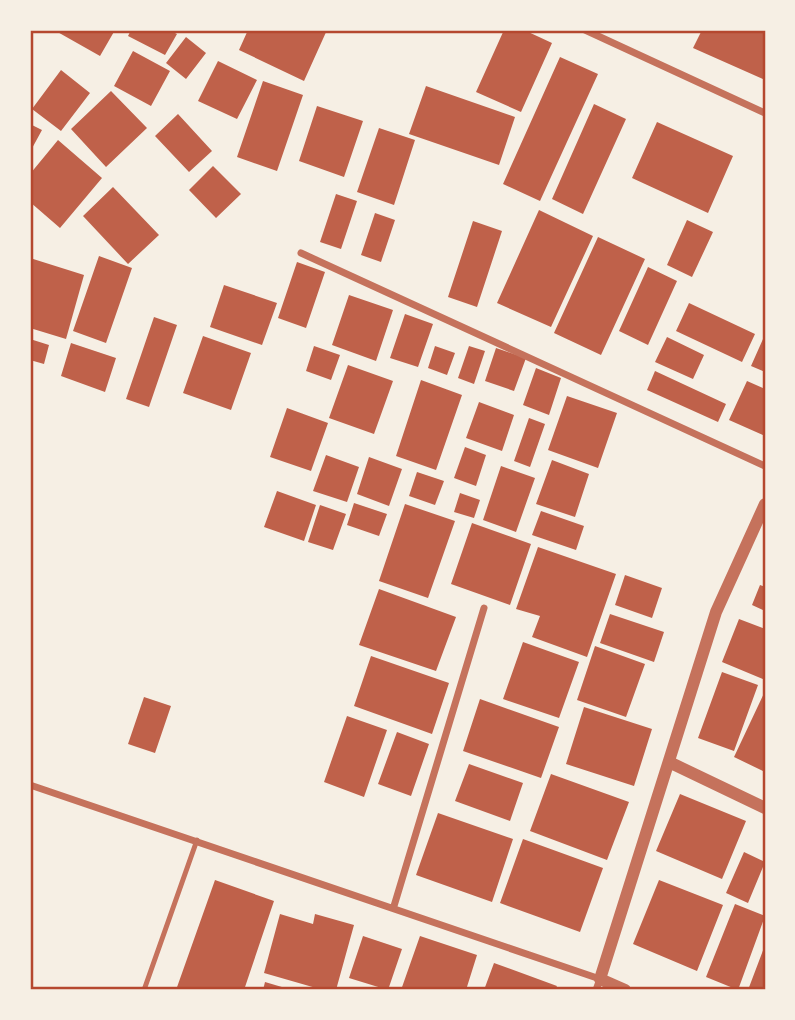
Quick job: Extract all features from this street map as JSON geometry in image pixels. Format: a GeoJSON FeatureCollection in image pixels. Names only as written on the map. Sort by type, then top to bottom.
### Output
{"type":"FeatureCollection","features":[{"type":"Feature","properties":{"kind":"street"},"geometry":{"type":"LineString","coordinates":[[585,30],[765,113]]}},
{"type":"Feature","properties":{"kind":"street"},"geometry":{"type":"LineString","coordinates":[[301,253],[765,466]]}},
{"type":"Feature","properties":{"kind":"street"},"geometry":{"type":"LineString","coordinates":[[598,985],[716,611],[765,504]]}},
{"type":"Feature","properties":{"kind":"street"},"geometry":{"type":"LineString","coordinates":[[394,906],[484,608]]}},
{"type":"Feature","properties":{"kind":"street"},"geometry":{"type":"LineString","coordinates":[[668,762],[765,808]]}},
{"type":"Feature","properties":{"kind":"street"},"geometry":{"type":"LineString","coordinates":[[30,785],[394,906],[598,985],[625,990]]}},
{"type":"Feature","properties":{"kind":"lane"},"geometry":{"type":"LineString","coordinates":[[144,990],[197,840]]}},
{"type":"Feature","properties":{"kind":"building"},"geometry":{"type":"Polygon","coordinates":[[[54,30],[115,30],[100,56],[54,30]]]}},
{"type":"Feature","properties":{"kind":"building"},"geometry":{"type":"Polygon","coordinates":[[[131,30],[169,30],[177,34],[165,55],[128,36],[131,30]]]}},
{"type":"Feature","properties":{"kind":"building"},"geometry":{"type":"Polygon","coordinates":[[[248,30],[327,30],[304,81],[239,50],[248,30]]]}},
{"type":"Feature","properties":{"kind":"building"},"geometry":{"type":"Polygon","coordinates":[[[504,30],[524,30],[552,43],[521,112],[476,92],[504,30]]]}},
{"type":"Feature","properties":{"kind":"building"},"geometry":{"type":"Polygon","coordinates":[[[702,30],[765,30],[765,80],[693,48],[702,30]]]}},
{"type":"Feature","properties":{"kind":"building"},"geometry":{"type":"Polygon","coordinates":[[[186,37],[206,53],[186,79],[166,63],[186,37]]]}},
{"type":"Feature","properties":{"kind":"building"},"geometry":{"type":"Polygon","coordinates":[[[133,51],[170,71],[151,106],[114,86],[133,51]]]}},
{"type":"Feature","properties":{"kind":"building"},"geometry":{"type":"Polygon","coordinates":[[[560,57],[598,74],[540,201],[503,184],[560,57]]]}},
{"type":"Feature","properties":{"kind":"building"},"geometry":{"type":"Polygon","coordinates":[[[218,61],[257,80],[237,119],[198,101],[218,61]]]}},
{"type":"Feature","properties":{"kind":"building"},"geometry":{"type":"Polygon","coordinates":[[[61,70],[90,93],[61,131],[32,109],[61,70]]]}},
{"type":"Feature","properties":{"kind":"building"},"geometry":{"type":"Polygon","coordinates":[[[263,81],[303,95],[277,171],[237,157],[263,81]]]}},
{"type":"Feature","properties":{"kind":"building"},"geometry":{"type":"Polygon","coordinates":[[[426,86],[515,117],[499,165],[409,134],[426,86]]]}},
{"type":"Feature","properties":{"kind":"building"},"geometry":{"type":"Polygon","coordinates":[[[111,91],[147,128],[106,167],[71,129],[111,91]]]}},
{"type":"Feature","properties":{"kind":"building"},"geometry":{"type":"Polygon","coordinates":[[[594,104],[626,119],[583,214],[552,199],[594,104]]]}},
{"type":"Feature","properties":{"kind":"building"},"geometry":{"type":"Polygon","coordinates":[[[317,106],[363,121],[344,177],[299,161],[317,106]]]}},
{"type":"Feature","properties":{"kind":"building"},"geometry":{"type":"Polygon","coordinates":[[[178,114],[212,151],[189,172],[155,136],[178,114]]]}},
{"type":"Feature","properties":{"kind":"building"},"geometry":{"type":"Polygon","coordinates":[[[657,122],[733,156],[708,213],[632,178],[657,122]]]}},
{"type":"Feature","properties":{"kind":"building"},"geometry":{"type":"Polygon","coordinates":[[[30,124],[42,130],[30,152],[30,124]]]}},
{"type":"Feature","properties":{"kind":"building"},"geometry":{"type":"Polygon","coordinates":[[[379,128],[415,140],[394,205],[357,192],[379,128]]]}},
{"type":"Feature","properties":{"kind":"building"},"geometry":{"type":"Polygon","coordinates":[[[58,140],[102,178],[60,228],[30,202],[30,174],[58,140]]]}},
{"type":"Feature","properties":{"kind":"building"},"geometry":{"type":"Polygon","coordinates":[[[213,166],[241,194],[216,218],[189,190],[213,166]]]}},
{"type":"Feature","properties":{"kind":"building"},"geometry":{"type":"Polygon","coordinates":[[[113,187],[159,235],[128,264],[83,216],[113,187]]]}},
{"type":"Feature","properties":{"kind":"building"},"geometry":{"type":"Polygon","coordinates":[[[336,194],[357,201],[341,249],[320,242],[336,194]]]}},
{"type":"Feature","properties":{"kind":"building"},"geometry":{"type":"Polygon","coordinates":[[[539,210],[593,236],[551,327],[497,303],[539,210]]]}},
{"type":"Feature","properties":{"kind":"building"},"geometry":{"type":"Polygon","coordinates":[[[375,213],[395,220],[381,262],[361,255],[375,213]]]}},
{"type":"Feature","properties":{"kind":"building"},"geometry":{"type":"Polygon","coordinates":[[[687,220],[713,232],[692,277],[667,265],[687,220]]]}},
{"type":"Feature","properties":{"kind":"building"},"geometry":{"type":"Polygon","coordinates":[[[473,221],[502,231],[477,307],[448,297],[473,221]]]}},
{"type":"Feature","properties":{"kind":"building"},"geometry":{"type":"Polygon","coordinates":[[[598,237],[645,259],[601,355],[554,333],[598,237]]]}},
{"type":"Feature","properties":{"kind":"building"},"geometry":{"type":"Polygon","coordinates":[[[99,256],[132,268],[106,343],[73,331],[99,256]]]}},
{"type":"Feature","properties":{"kind":"building"},"geometry":{"type":"Polygon","coordinates":[[[30,258],[84,275],[66,339],[30,328],[30,258]]]}},
{"type":"Feature","properties":{"kind":"building"},"geometry":{"type":"Polygon","coordinates":[[[297,262],[325,272],[306,328],[278,318],[297,262]]]}},
{"type":"Feature","properties":{"kind":"building"},"geometry":{"type":"Polygon","coordinates":[[[648,267],[677,281],[648,345],[619,331],[648,267]]]}},
{"type":"Feature","properties":{"kind":"building"},"geometry":{"type":"Polygon","coordinates":[[[224,285],[277,303],[262,345],[210,327],[224,285]]]}},
{"type":"Feature","properties":{"kind":"building"},"geometry":{"type":"Polygon","coordinates":[[[349,295],[393,310],[376,361],[332,345],[349,295]]]}},
{"type":"Feature","properties":{"kind":"building"},"geometry":{"type":"Polygon","coordinates":[[[689,303],[755,334],[742,362],[676,331],[689,303]]]}},
{"type":"Feature","properties":{"kind":"building"},"geometry":{"type":"Polygon","coordinates":[[[405,314],[433,324],[418,367],[390,358],[405,314]]]}},
{"type":"Feature","properties":{"kind":"building"},"geometry":{"type":"Polygon","coordinates":[[[154,317],[177,325],[149,407],[126,399],[154,317]]]}},
{"type":"Feature","properties":{"kind":"building"},"geometry":{"type":"Polygon","coordinates":[[[203,336],[251,353],[231,410],[183,393],[203,336]]]}},
{"type":"Feature","properties":{"kind":"building"},"geometry":{"type":"Polygon","coordinates":[[[667,337],[704,355],[693,379],[655,362],[667,337]]]}},
{"type":"Feature","properties":{"kind":"building"},"geometry":{"type":"Polygon","coordinates":[[[30,339],[49,345],[44,364],[30,360],[30,339]]]}},
{"type":"Feature","properties":{"kind":"building"},"geometry":{"type":"Polygon","coordinates":[[[763,339],[765,340],[765,372],[751,366],[763,339]]]}},
{"type":"Feature","properties":{"kind":"building"},"geometry":{"type":"Polygon","coordinates":[[[71,343],[116,358],[105,392],[61,376],[71,343]]]}},
{"type":"Feature","properties":{"kind":"building"},"geometry":{"type":"Polygon","coordinates":[[[314,346],[340,355],[331,380],[306,371],[314,346]]]}},
{"type":"Feature","properties":{"kind":"building"},"geometry":{"type":"Polygon","coordinates":[[[435,346],[455,353],[447,375],[428,368],[435,346]]]}},
{"type":"Feature","properties":{"kind":"building"},"geometry":{"type":"Polygon","coordinates":[[[469,346],[485,351],[474,384],[458,378],[469,346]]]}},
{"type":"Feature","properties":{"kind":"building"},"geometry":{"type":"Polygon","coordinates":[[[496,348],[526,358],[514,391],[485,381],[496,348]]]}},
{"type":"Feature","properties":{"kind":"building"},"geometry":{"type":"Polygon","coordinates":[[[348,365],[393,381],[374,434],[329,418],[348,365]]]}},
{"type":"Feature","properties":{"kind":"building"},"geometry":{"type":"Polygon","coordinates":[[[536,368],[561,378],[549,415],[523,405],[536,368]]]}},
{"type":"Feature","properties":{"kind":"building"},"geometry":{"type":"Polygon","coordinates":[[[655,371],[726,404],[718,422],[647,390],[655,371]]]}},
{"type":"Feature","properties":{"kind":"building"},"geometry":{"type":"Polygon","coordinates":[[[421,380],[462,395],[436,470],[396,456],[421,380]]]}},
{"type":"Feature","properties":{"kind":"building"},"geometry":{"type":"Polygon","coordinates":[[[747,381],[765,389],[765,436],[729,420],[747,381]]]}},
{"type":"Feature","properties":{"kind":"building"},"geometry":{"type":"Polygon","coordinates":[[[567,396],[617,413],[598,468],[548,450],[567,396]]]}},
{"type":"Feature","properties":{"kind":"building"},"geometry":{"type":"Polygon","coordinates":[[[479,402],[514,415],[502,451],[466,438],[479,402]]]}},
{"type":"Feature","properties":{"kind":"building"},"geometry":{"type":"Polygon","coordinates":[[[287,408],[328,423],[311,471],[270,457],[287,408]]]}},
{"type":"Feature","properties":{"kind":"building"},"geometry":{"type":"Polygon","coordinates":[[[529,418],[545,424],[530,467],[514,461],[529,418]]]}},
{"type":"Feature","properties":{"kind":"building"},"geometry":{"type":"Polygon","coordinates":[[[465,447],[486,455],[476,486],[454,478],[465,447]]]}},
{"type":"Feature","properties":{"kind":"building"},"geometry":{"type":"Polygon","coordinates":[[[326,455],[359,467],[347,502],[313,491],[326,455]]]}},
{"type":"Feature","properties":{"kind":"building"},"geometry":{"type":"Polygon","coordinates":[[[369,457],[402,469],[389,506],[357,494],[369,457]]]}},
{"type":"Feature","properties":{"kind":"building"},"geometry":{"type":"Polygon","coordinates":[[[552,460],[589,474],[575,517],[536,504],[552,460]]]}},
{"type":"Feature","properties":{"kind":"building"},"geometry":{"type":"Polygon","coordinates":[[[501,466],[535,478],[516,532],[483,520],[501,466]]]}},
{"type":"Feature","properties":{"kind":"building"},"geometry":{"type":"Polygon","coordinates":[[[417,472],[444,481],[435,505],[409,496],[417,472]]]}},
{"type":"Feature","properties":{"kind":"building"},"geometry":{"type":"Polygon","coordinates":[[[277,491],[316,505],[304,541],[264,527],[277,491]]]}},
{"type":"Feature","properties":{"kind":"building"},"geometry":{"type":"Polygon","coordinates":[[[460,493],[480,500],[474,518],[454,512],[460,493]]]}},
{"type":"Feature","properties":{"kind":"building"},"geometry":{"type":"Polygon","coordinates":[[[354,503],[387,514],[379,536],[347,525],[354,503]]]}},
{"type":"Feature","properties":{"kind":"building"},"geometry":{"type":"Polygon","coordinates":[[[405,504],[455,521],[428,598],[379,581],[405,504]]]}},
{"type":"Feature","properties":{"kind":"building"},"geometry":{"type":"Polygon","coordinates":[[[320,505],[346,514],[333,550],[308,542],[320,505]]]}},
{"type":"Feature","properties":{"kind":"building"},"geometry":{"type":"Polygon","coordinates":[[[541,511],[584,526],[576,550],[532,535],[541,511]]]}},
{"type":"Feature","properties":{"kind":"building"},"geometry":{"type":"Polygon","coordinates":[[[472,523],[531,544],[510,605],[451,584],[472,523]]]}},
{"type":"Feature","properties":{"kind":"building"},"geometry":{"type":"Polygon","coordinates":[[[538,547],[616,574],[587,657],[532,637],[540,616],[516,609],[538,547]]]}},
{"type":"Feature","properties":{"kind":"building"},"geometry":{"type":"Polygon","coordinates":[[[625,575],[662,588],[652,618],[615,605],[625,575]]]}},
{"type":"Feature","properties":{"kind":"building"},"geometry":{"type":"Polygon","coordinates":[[[760,585],[765,587],[765,611],[752,605],[760,585]]]}},
{"type":"Feature","properties":{"kind":"building"},"geometry":{"type":"Polygon","coordinates":[[[379,589],[456,617],[436,671],[359,645],[379,589]]]}},
{"type":"Feature","properties":{"kind":"building"},"geometry":{"type":"Polygon","coordinates":[[[610,614],[664,632],[654,662],[600,643],[610,614]]]}},
{"type":"Feature","properties":{"kind":"building"},"geometry":{"type":"Polygon","coordinates":[[[739,619],[765,629],[765,680],[722,662],[739,619]]]}},
{"type":"Feature","properties":{"kind":"building"},"geometry":{"type":"Polygon","coordinates":[[[523,642],[579,662],[559,718],[503,699],[523,642]]]}},
{"type":"Feature","properties":{"kind":"building"},"geometry":{"type":"Polygon","coordinates":[[[595,646],[645,664],[626,717],[577,700],[595,646]]]}},
{"type":"Feature","properties":{"kind":"building"},"geometry":{"type":"Polygon","coordinates":[[[371,656],[449,683],[432,734],[354,706],[371,656]]]}},
{"type":"Feature","properties":{"kind":"building"},"geometry":{"type":"Polygon","coordinates":[[[722,672],[758,685],[734,751],[698,738],[722,672]]]}},
{"type":"Feature","properties":{"kind":"building"},"geometry":{"type":"Polygon","coordinates":[[[765,691],[765,772],[734,757],[765,691]]]}},
{"type":"Feature","properties":{"kind":"building"},"geometry":{"type":"Polygon","coordinates":[[[144,697],[171,706],[155,753],[128,744],[144,697]]]}},
{"type":"Feature","properties":{"kind":"building"},"geometry":{"type":"Polygon","coordinates":[[[480,699],[559,727],[541,778],[463,751],[480,699]]]}},
{"type":"Feature","properties":{"kind":"building"},"geometry":{"type":"Polygon","coordinates":[[[584,707],[652,729],[634,786],[566,764],[584,707]]]}},
{"type":"Feature","properties":{"kind":"building"},"geometry":{"type":"Polygon","coordinates":[[[347,716],[387,730],[364,797],[324,782],[347,716]]]}},
{"type":"Feature","properties":{"kind":"building"},"geometry":{"type":"Polygon","coordinates":[[[397,732],[429,744],[411,796],[378,784],[397,732]]]}},
{"type":"Feature","properties":{"kind":"building"},"geometry":{"type":"Polygon","coordinates":[[[469,764],[523,783],[510,821],[455,801],[469,764]]]}},
{"type":"Feature","properties":{"kind":"building"},"geometry":{"type":"Polygon","coordinates":[[[551,774],[629,802],[607,860],[530,831],[551,774]]]}},
{"type":"Feature","properties":{"kind":"building"},"geometry":{"type":"Polygon","coordinates":[[[680,794],[746,821],[722,879],[656,851],[680,794]]]}},
{"type":"Feature","properties":{"kind":"building"},"geometry":{"type":"Polygon","coordinates":[[[438,813],[513,839],[492,902],[416,875],[438,813]]]}},
{"type":"Feature","properties":{"kind":"building"},"geometry":{"type":"Polygon","coordinates":[[[523,839],[603,868],[580,932],[500,903],[523,839]]]}},
{"type":"Feature","properties":{"kind":"building"},"geometry":{"type":"Polygon","coordinates":[[[744,852],[765,862],[748,903],[726,893],[744,852]]]}},
{"type":"Feature","properties":{"kind":"building"},"geometry":{"type":"Polygon","coordinates":[[[215,880],[274,901],[244,990],[176,990],[215,880]]]}},
{"type":"Feature","properties":{"kind":"building"},"geometry":{"type":"Polygon","coordinates":[[[659,880],[723,905],[697,971],[633,944],[659,880]]]}},
{"type":"Feature","properties":{"kind":"building"},"geometry":{"type":"Polygon","coordinates":[[[735,904],[765,916],[738,990],[706,977],[735,904]]]}},
{"type":"Feature","properties":{"kind":"building"},"geometry":{"type":"Polygon","coordinates":[[[280,914],[313,924],[315,914],[354,925],[336,990],[323,990],[264,973],[280,914]]]}},
{"type":"Feature","properties":{"kind":"building"},"geometry":{"type":"Polygon","coordinates":[[[363,936],[402,949],[388,990],[349,978],[363,936]]]}},
{"type":"Feature","properties":{"kind":"building"},"geometry":{"type":"Polygon","coordinates":[[[420,936],[477,955],[466,990],[401,990],[420,936]]]}},
{"type":"Feature","properties":{"kind":"building"},"geometry":{"type":"Polygon","coordinates":[[[765,945],[765,990],[748,990],[765,945]]]}},
{"type":"Feature","properties":{"kind":"building"},"geometry":{"type":"Polygon","coordinates":[[[494,963],[557,986],[555,990],[484,990],[494,963]]]}},
{"type":"Feature","properties":{"kind":"building"},"geometry":{"type":"Polygon","coordinates":[[[265,982],[292,990],[263,990],[265,982]]]}}]}
